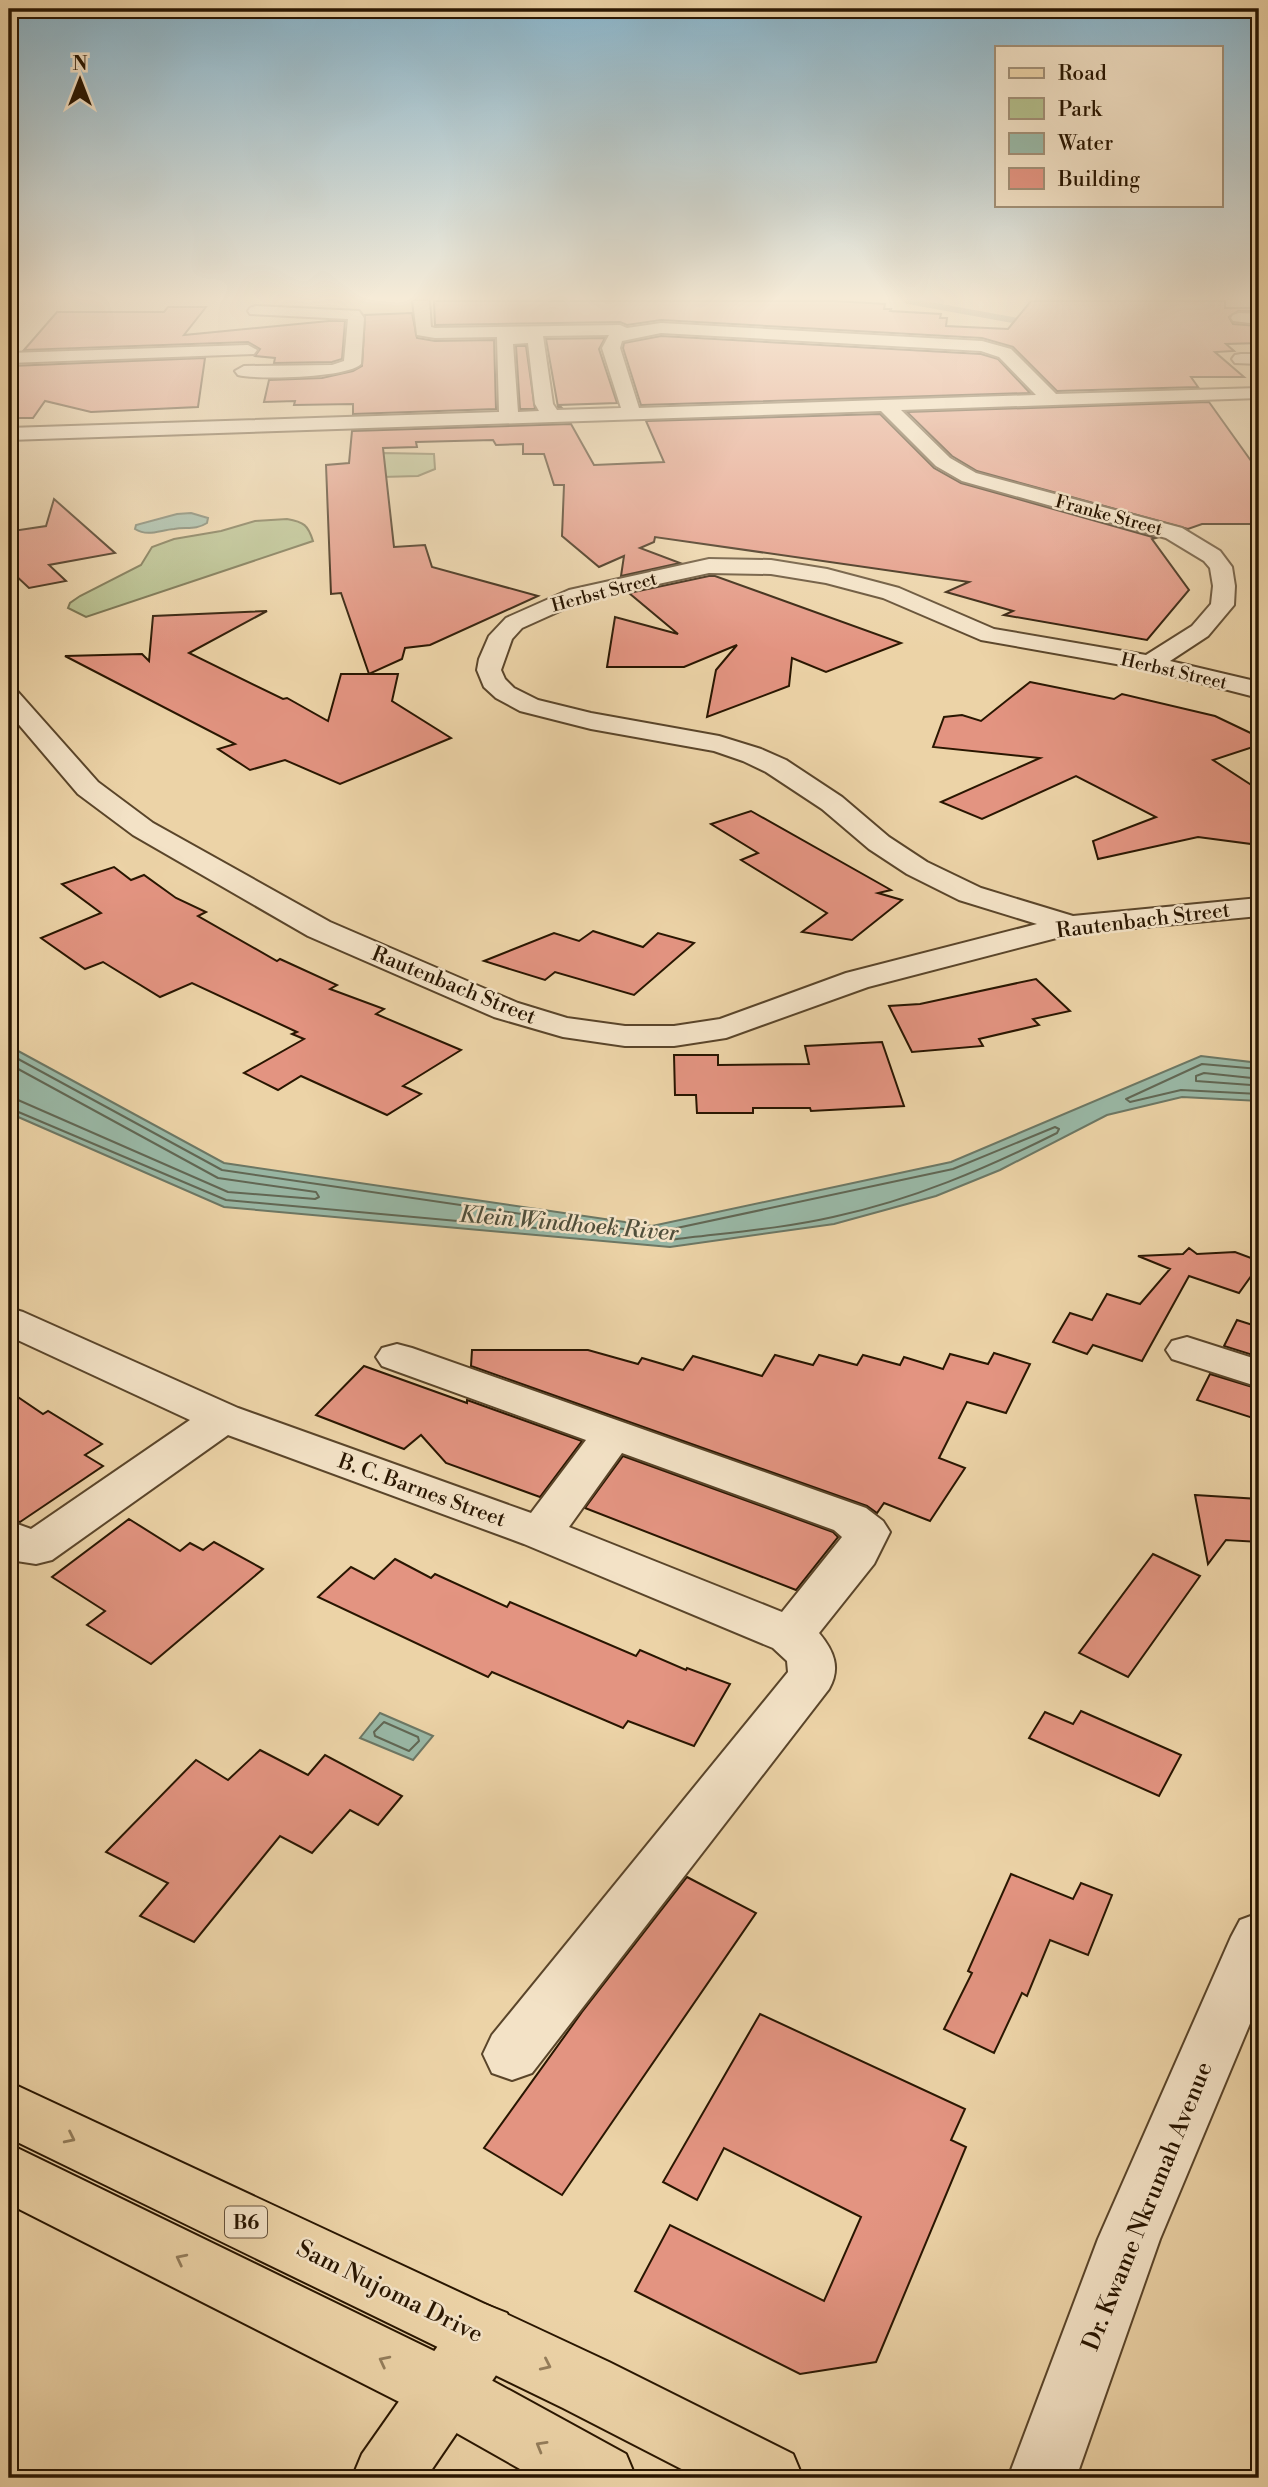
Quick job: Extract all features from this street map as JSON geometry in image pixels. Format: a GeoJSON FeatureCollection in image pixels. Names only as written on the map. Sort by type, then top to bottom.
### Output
{"type":"FeatureCollection","features":[{"type":"Feature","properties":{"kind":"main road","name":"Sam Nujoma Drive"},"geometry":{"type":"LineString","coordinates":[[9,2109],[586,2385],[769,2478]]}},
{"type":"Feature","properties":{"kind":"main road"},"geometry":{"type":"LineString","coordinates":[[9,2173],[446,2391],[601,2478]]}},
{"type":"Feature","properties":{"kind":"main road"},"geometry":{"type":"LineString","coordinates":[[386,2478],[484,2336]]}},
{"type":"Feature","properties":{"kind":"street"},"geometry":{"type":"LineString","coordinates":[[236,425],[237,417]]}},
{"type":"Feature","properties":{"kind":"street"},"geometry":{"type":"LineString","coordinates":[[9,434],[476,417]]}},
{"type":"Feature","properties":{"kind":"street","name":"Franke Street"},"geometry":{"type":"LineString","coordinates":[[897,417],[943,462],[969,477],[1174,533],[1212,556],[1220,567],[1222,576],[1222,605],[1200,631],[1150,663]]}},
{"type":"Feature","properties":{"kind":"street","name":"Herbst Street"},"geometry":{"type":"LineString","coordinates":[[1071,925],[970,894],[917,868],[878,843],[832,803],[776,766],[752,755],[719,744],[591,721],[528,706],[505,693],[493,682],[489,670],[501,636],[514,623],[577,595],[709,566],[771,567],[827,576],[891,593],[989,635],[1150,663],[1259,690]]}},
{"type":"Feature","properties":{"kind":"street","name":"Rautenbach Street"},"geometry":{"type":"LineString","coordinates":[[9,697],[88,788],[143,829],[319,929],[506,1010],[563,1027],[625,1036],[662,1036],[726,1028],[857,980],[1071,925],[1259,907]]}},
{"type":"Feature","properties":{"kind":"street","name":"B. C. Barnes Street"},"geometry":{"type":"LineString","coordinates":[[9,1321],[223,1418],[540,1533],[801,1656]]}},
{"type":"Feature","properties":{"kind":"street"},"geometry":{"type":"LineString","coordinates":[[1187,1350],[1259,1374]]}},
{"type":"Feature","properties":{"kind":"street"},"geometry":{"type":"LineString","coordinates":[[397,1357],[850,1519],[867,1532],[801,1656],[682,1843],[512,2054]]}},
{"type":"Feature","properties":{"kind":"street"},"geometry":{"type":"LineString","coordinates":[[9,1537],[26,1548],[36,1548],[223,1418]]}},
{"type":"Feature","properties":{"kind":"street"},"geometry":{"type":"LineString","coordinates":[[540,1533],[614,1433]]}},
{"type":"Feature","properties":{"kind":"street","name":"Dr. Kwame Nkrumah Avenue"},"geometry":{"type":"LineString","coordinates":[[1042,2478],[1129,2239],[1259,1937]]}},
{"type":"Feature","properties":{"kind":"green space"},"geometry":{"type":"Polygon","coordinates":[[[383,453],[434,454],[435,469],[418,476],[382,477],[383,453]]]}},
{"type":"Feature","properties":{"kind":"green space"},"geometry":{"type":"Polygon","coordinates":[[[287,519],[304,525],[313,541],[86,617],[68,608],[70,603],[80,596],[141,565],[152,547],[174,539],[221,531],[255,521],[287,519]]]}},
{"type":"Feature","properties":{"kind":"water"},"geometry":{"type":"Polygon","coordinates":[[[191,513],[208,518],[207,523],[149,533],[135,529],[136,525],[191,513]]]}},
{"type":"Feature","properties":{"kind":"water","name":"Klein Windhoek River"},"geometry":{"type":"Polygon","coordinates":[[[9,1046],[224,1163],[652,1226],[951,1162],[1201,1056],[1259,1063],[1259,1101],[1182,1097],[1107,1115],[1000,1170],[936,1196],[834,1224],[670,1247],[224,1207],[9,1113],[9,1046]]]}},
{"type":"Feature","properties":{"kind":"water"},"geometry":{"type":"Polygon","coordinates":[[[380,1713],[433,1736],[413,1760],[360,1738],[380,1713]]]}},
{"type":"Feature","properties":{"kind":"building"},"geometry":{"type":"Polygon","coordinates":[[[883,417],[934,468],[961,483],[1156,538],[1152,539],[1189,590],[1147,640],[1004,615],[1013,611],[946,592],[969,582],[655,537],[654,542],[640,548],[680,563],[621,576],[624,556],[599,567],[562,536],[564,485],[554,485],[544,454],[523,454],[523,444],[496,445],[493,440],[416,442],[417,447],[383,448],[394,547],[425,545],[432,567],[538,596],[430,645],[405,648],[402,659],[369,674],[341,593],[331,594],[326,465],[349,463],[352,431],[571,424],[594,465],[664,462],[646,421],[883,417]]]}},
{"type":"Feature","properties":{"kind":"building"},"geometry":{"type":"Polygon","coordinates":[[[912,417],[1220,417],[1259,472],[1259,524],[1202,524],[1188,529],[977,471],[952,456],[912,417]]]}},
{"type":"Feature","properties":{"kind":"building"},"geometry":{"type":"Polygon","coordinates":[[[54,499],[115,553],[49,565],[66,581],[29,588],[9,572],[9,527],[13,531],[46,526],[54,499]]]}},
{"type":"Feature","properties":{"kind":"building"},"geometry":{"type":"Polygon","coordinates":[[[709,576],[901,643],[826,672],[792,658],[789,686],[707,717],[716,670],[737,645],[684,667],[607,667],[615,617],[678,634],[629,593],[709,576]]]}},
{"type":"Feature","properties":{"kind":"building"},"geometry":{"type":"Polygon","coordinates":[[[267,611],[189,653],[283,699],[287,698],[328,721],[341,674],[398,674],[392,701],[451,738],[340,784],[285,760],[250,770],[218,749],[235,744],[65,656],[142,654],[149,661],[153,616],[267,611]]]}},
{"type":"Feature","properties":{"kind":"building"},"geometry":{"type":"Polygon","coordinates":[[[1030,682],[1114,699],[1122,694],[1215,716],[1259,737],[1259,745],[1213,760],[1259,790],[1259,845],[1198,837],[1098,859],[1093,841],[1156,817],[1076,776],[982,819],[941,802],[1040,758],[933,747],[944,717],[962,715],[981,721],[1030,682]]]}},
{"type":"Feature","properties":{"kind":"building"},"geometry":{"type":"Polygon","coordinates":[[[751,811],[891,890],[878,893],[902,900],[852,940],[802,932],[827,913],[741,860],[758,853],[711,824],[751,811]]]}},
{"type":"Feature","properties":{"kind":"building"},"geometry":{"type":"Polygon","coordinates":[[[114,867],[131,880],[144,875],[176,898],[206,912],[198,916],[277,961],[280,959],[337,985],[330,989],[384,1009],[376,1014],[461,1050],[403,1086],[421,1094],[387,1115],[301,1076],[278,1090],[244,1073],[304,1039],[292,1034],[297,1032],[192,983],[160,997],[103,962],[85,969],[41,938],[101,913],[62,884],[114,867]]]}},
{"type":"Feature","properties":{"kind":"building"},"geometry":{"type":"Polygon","coordinates":[[[593,931],[643,947],[658,933],[694,943],[634,995],[555,972],[545,980],[484,961],[554,933],[579,941],[593,931]]]}},
{"type":"Feature","properties":{"kind":"building"},"geometry":{"type":"Polygon","coordinates":[[[1036,979],[1070,1011],[1033,1019],[1039,1025],[979,1039],[983,1046],[912,1052],[889,1006],[920,1004],[1036,979]]]}},
{"type":"Feature","properties":{"kind":"building"},"geometry":{"type":"Polygon","coordinates":[[[882,1042],[904,1106],[811,1111],[810,1108],[753,1108],[753,1113],[697,1113],[696,1095],[675,1095],[674,1055],[718,1055],[718,1065],[809,1064],[805,1046],[882,1042]]]}},
{"type":"Feature","properties":{"kind":"building"},"geometry":{"type":"Polygon","coordinates":[[[1189,1248],[1197,1254],[1235,1252],[1259,1261],[1259,1265],[1239,1293],[1189,1276],[1142,1361],[1093,1345],[1087,1354],[1053,1342],[1070,1313],[1092,1320],[1107,1294],[1140,1304],[1170,1269],[1138,1256],[1183,1254],[1189,1248]]]}},
{"type":"Feature","properties":{"kind":"building"},"geometry":{"type":"Polygon","coordinates":[[[1237,1320],[1259,1327],[1259,1357],[1224,1346],[1237,1320]]]}},
{"type":"Feature","properties":{"kind":"building"},"geometry":{"type":"Polygon","coordinates":[[[472,1350],[588,1350],[638,1364],[642,1358],[683,1370],[693,1356],[762,1376],[775,1355],[813,1365],[819,1355],[857,1365],[863,1355],[900,1365],[904,1357],[943,1369],[950,1354],[988,1364],[994,1353],[1030,1364],[1006,1413],[967,1402],[939,1458],[965,1468],[930,1521],[884,1503],[877,1513],[867,1506],[471,1366],[472,1350]]]}},
{"type":"Feature","properties":{"kind":"building"},"geometry":{"type":"Polygon","coordinates":[[[364,1366],[582,1441],[540,1497],[446,1463],[421,1435],[404,1449],[316,1415],[364,1366]]]}},
{"type":"Feature","properties":{"kind":"building"},"geometry":{"type":"Polygon","coordinates":[[[1210,1374],[1259,1389],[1259,1420],[1197,1400],[1210,1374]]]}},
{"type":"Feature","properties":{"kind":"building"},"geometry":{"type":"Polygon","coordinates":[[[9,1391],[43,1414],[48,1411],[102,1444],[85,1455],[103,1466],[20,1522],[9,1519],[9,1391]]]}},
{"type":"Feature","properties":{"kind":"building"},"geometry":{"type":"Polygon","coordinates":[[[623,1456],[833,1532],[838,1537],[796,1590],[585,1508],[623,1456]]]}},
{"type":"Feature","properties":{"kind":"building"},"geometry":{"type":"Polygon","coordinates":[[[1195,1495],[1259,1499],[1259,1542],[1226,1540],[1208,1564],[1195,1495]]]}},
{"type":"Feature","properties":{"kind":"building"},"geometry":{"type":"Polygon","coordinates":[[[129,1519],[180,1551],[190,1543],[203,1550],[214,1542],[263,1569],[151,1664],[87,1625],[105,1611],[52,1577],[129,1519]]]}},
{"type":"Feature","properties":{"kind":"building"},"geometry":{"type":"Polygon","coordinates":[[[1153,1554],[1200,1576],[1128,1677],[1079,1653],[1153,1554]]]}},
{"type":"Feature","properties":{"kind":"building"},"geometry":{"type":"Polygon","coordinates":[[[395,1559],[431,1578],[435,1574],[507,1607],[510,1602],[636,1656],[640,1650],[686,1670],[687,1668],[730,1684],[694,1746],[628,1721],[623,1728],[492,1672],[488,1677],[318,1597],[351,1567],[374,1579],[395,1559]]]}},
{"type":"Feature","properties":{"kind":"building"},"geometry":{"type":"Polygon","coordinates":[[[1081,1711],[1181,1755],[1159,1796],[1029,1738],[1045,1712],[1073,1724],[1081,1711]]]}},
{"type":"Feature","properties":{"kind":"building"},"geometry":{"type":"Polygon","coordinates":[[[260,1750],[308,1775],[325,1755],[402,1796],[378,1825],[350,1810],[312,1853],[280,1836],[194,1942],[140,1916],[168,1883],[106,1852],[196,1760],[228,1780],[260,1750]]]}},
{"type":"Feature","properties":{"kind":"building"},"geometry":{"type":"Polygon","coordinates":[[[1011,1874],[1073,1899],[1081,1883],[1112,1895],[1088,1955],[1050,1940],[1027,1996],[1022,1993],[994,2053],[944,2029],[972,1973],[968,1971],[1011,1874]]]}},
{"type":"Feature","properties":{"kind":"building"},"geometry":{"type":"Polygon","coordinates":[[[687,1877],[756,1913],[562,2195],[484,2148],[582,2012],[687,1877]]]}},
{"type":"Feature","properties":{"kind":"building"},"geometry":{"type":"Polygon","coordinates":[[[760,2014],[965,2109],[951,2140],[966,2147],[876,2362],[800,2374],[635,2291],[670,2225],[824,2301],[861,2217],[724,2148],[697,2200],[663,2182],[760,2014]]]}}]}
